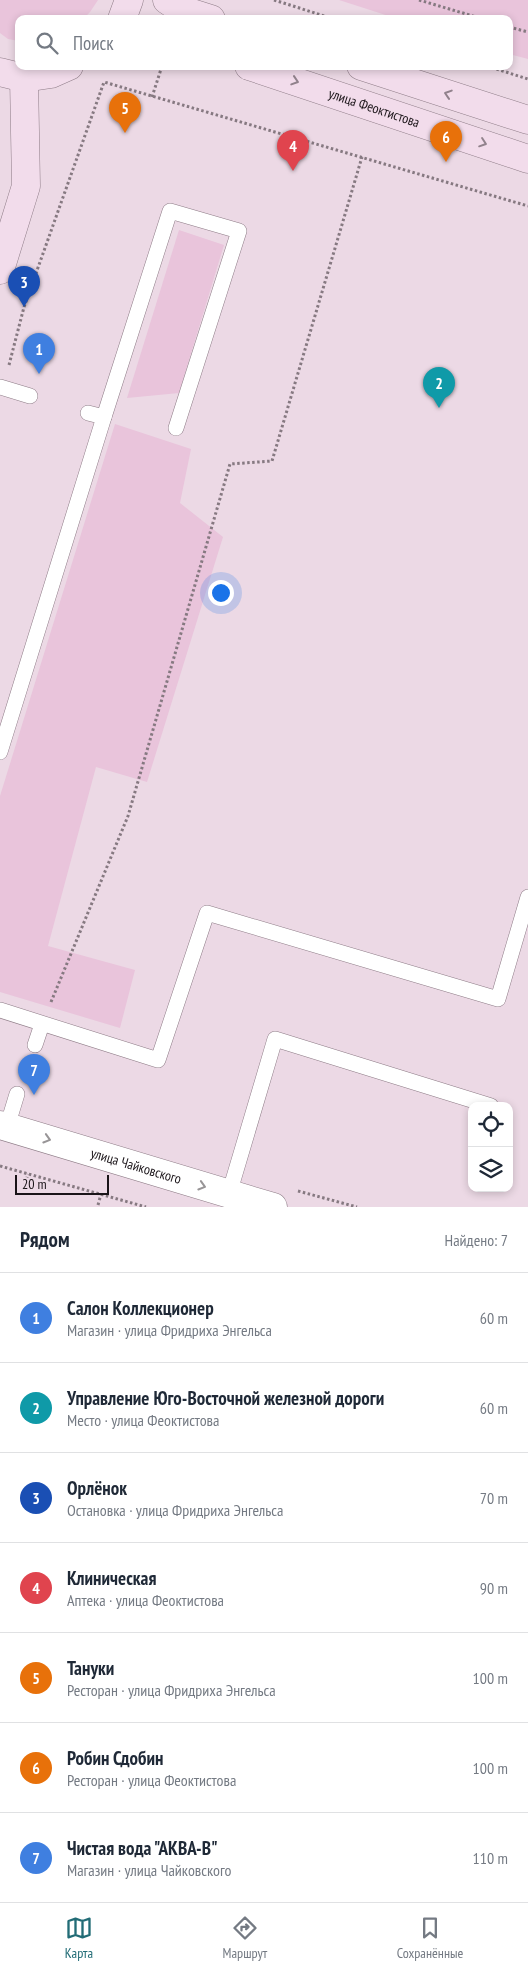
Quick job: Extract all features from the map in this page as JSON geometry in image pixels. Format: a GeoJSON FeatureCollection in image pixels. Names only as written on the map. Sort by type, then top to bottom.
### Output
{"type":"FeatureCollection","features":[{"type":"Feature","properties":{"kind":"street"},"geometry":{"type":"LineString","coordinates":[[123,15],[129,0]]}},
{"type":"Feature","properties":{"kind":"street"},"geometry":{"type":"LineString","coordinates":[[167,0],[182,10],[198,15]]}},
{"type":"Feature","properties":{"kind":"street"},"geometry":{"type":"LineString","coordinates":[[0,270],[26,186],[12,75],[51,74],[60,70]]}},
{"type":"Feature","properties":{"kind":"street","name":"улица Феоктистова"},"geometry":{"type":"LineString","coordinates":[[261,70],[528,159]]}},
{"type":"Feature","properties":{"kind":"street"},"geometry":{"type":"LineString","coordinates":[[373,70],[528,120]]}},
{"type":"Feature","properties":{"kind":"street","name":"улица Чайковского"},"geometry":{"type":"LineString","coordinates":[[4,1126],[273,1207]]}},
{"type":"Feature","properties":{"kind":"lane"},"geometry":{"type":"LineString","coordinates":[[0,752],[170,211],[239,232],[176,428]]}},
{"type":"Feature","properties":{"kind":"lane"},"geometry":{"type":"LineString","coordinates":[[2,388],[30,396]]}},
{"type":"Feature","properties":{"kind":"lane"},"geometry":{"type":"LineString","coordinates":[[88,413],[104,417]]}},
{"type":"Feature","properties":{"kind":"lane"},"geometry":{"type":"LineString","coordinates":[[0,1010],[158,1060],[207,913],[498,999],[528,896]]}},
{"type":"Feature","properties":{"kind":"lane"},"geometry":{"type":"LineString","coordinates":[[35,1045],[42,1024]]}},
{"type":"Feature","properties":{"kind":"lane"},"geometry":{"type":"LineString","coordinates":[[229,1194],[275,1039],[478,1102]]}},
{"type":"Feature","properties":{"kind":"lane"},"geometry":{"type":"LineString","coordinates":[[4,1126],[17,1094]]}},
{"type":"Feature","properties":{"kind":"path"},"geometry":{"type":"LineString","coordinates":[[274,0],[321,15]]}},
{"type":"Feature","properties":{"kind":"path"},"geometry":{"type":"LineString","coordinates":[[419,0],[470,15]]}},
{"type":"Feature","properties":{"kind":"path"},"geometry":{"type":"LineString","coordinates":[[513,28],[528,32]]}},
{"type":"Feature","properties":{"kind":"path"},"geometry":{"type":"LineString","coordinates":[[152,96],[161,70]]}},
{"type":"Feature","properties":{"kind":"path"},"geometry":{"type":"LineString","coordinates":[[500,70],[528,79]]}},
{"type":"Feature","properties":{"kind":"path"},"geometry":{"type":"LineString","coordinates":[[2,388],[24,307],[104,82],[528,206]]}},
{"type":"Feature","properties":{"kind":"path"},"geometry":{"type":"LineString","coordinates":[[42,1024],[128,816],[230,464],[272,461],[362,157]]}},
{"type":"Feature","properties":{"kind":"path"},"geometry":{"type":"LineString","coordinates":[[0,1166],[146,1207]]}},
{"type":"Feature","properties":{"kind":"path"},"geometry":{"type":"LineString","coordinates":[[25,1184],[28,1174]]}},
{"type":"Feature","properties":{"kind":"path"},"geometry":{"type":"LineString","coordinates":[[98,1205],[101,1194]]}},
{"type":"Feature","properties":{"kind":"shaded area"},"geometry":{"type":"Polygon","coordinates":[[[0,0],[98,0],[87,15],[15,15],[15,40],[8,39],[0,33],[0,0]]]}},
{"type":"Feature","properties":{"kind":"shaded area"},"geometry":{"type":"Polygon","coordinates":[[[339,0],[528,0],[528,59],[513,55],[513,15],[386,15],[339,0]]]}},
{"type":"Feature","properties":{"kind":"shaded area"},"geometry":{"type":"Polygon","coordinates":[[[179,230],[224,245],[179,393],[127,398],[179,230]]]}},
{"type":"Feature","properties":{"kind":"shaded area"},"geometry":{"type":"Polygon","coordinates":[[[115,424],[191,449],[180,503],[223,537],[147,782],[96,767],[48,946],[135,970],[120,1028],[0,992],[0,796],[115,424]]]}},
{"type":"Feature","properties":{"kind":"place","name":"Тануки"},"geometry":{"type":"Point","coordinates":[125,133]}},
{"type":"Feature","properties":{"kind":"place","name":"Робин Сдобин"},"geometry":{"type":"Point","coordinates":[446,162]}},
{"type":"Feature","properties":{"kind":"place","name":"Клиническая"},"geometry":{"type":"Point","coordinates":[293,171]}},
{"type":"Feature","properties":{"kind":"place","name":"Орлёнок"},"geometry":{"type":"Point","coordinates":[24,307]}},
{"type":"Feature","properties":{"kind":"place","name":"Салон Коллекционер"},"geometry":{"type":"Point","coordinates":[39,374]}},
{"type":"Feature","properties":{"kind":"place","name":"Управление Юго-Восточной железной дороги"},"geometry":{"type":"Point","coordinates":[439,408]}},
{"type":"Feature","properties":{"kind":"place","name":"Чистая вода \"АКВА-В\""},"geometry":{"type":"Point","coordinates":[34,1095]}}]}
